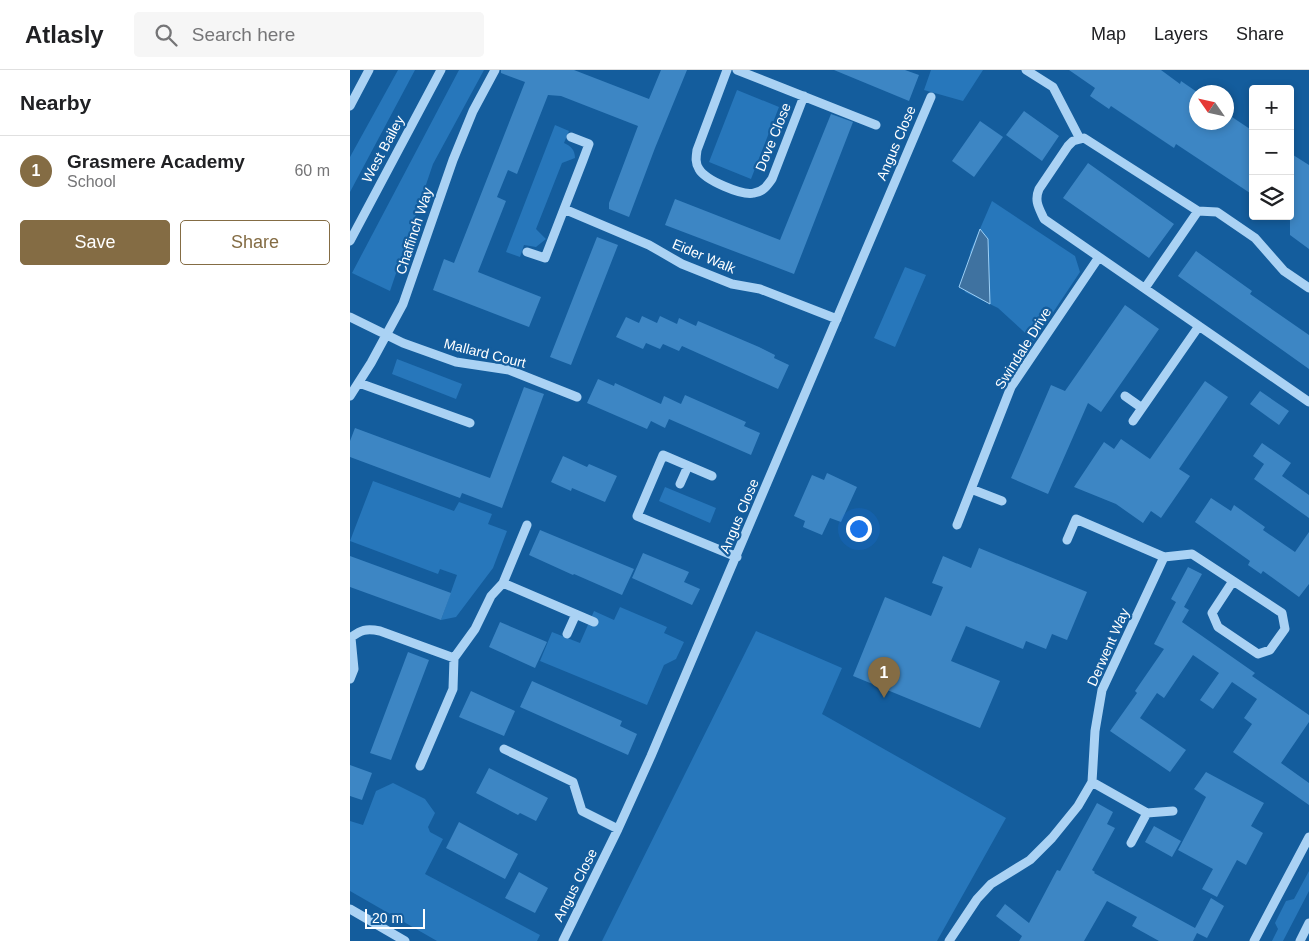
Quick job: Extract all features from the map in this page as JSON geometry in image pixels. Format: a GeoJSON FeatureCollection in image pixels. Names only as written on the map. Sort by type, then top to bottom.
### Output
{"type":"FeatureCollection","features":[{"type":"Feature","properties":{"kind":"street"},"geometry":{"type":"LineString","coordinates":[[350,106],[369,70]]}},
{"type":"Feature","properties":{"kind":"street","name":"West Bailey"},"geometry":{"type":"LineString","coordinates":[[350,241],[441,70]]}},
{"type":"Feature","properties":{"kind":"street","name":"Chaffinch Way"},"geometry":{"type":"LineString","coordinates":[[350,396],[403,304],[453,160],[473,112],[495,70]]}},
{"type":"Feature","properties":{"kind":"street","name":"Dove Close"},"geometry":{"type":"LineString","coordinates":[[728,70],[697,150],[696,160],[699,169],[711,180],[745,194],[759,192],[772,179],[804,96]]}},
{"type":"Feature","properties":{"kind":"street","name":"Dove Close"},"geometry":{"type":"LineString","coordinates":[[737,70],[876,125]]}},
{"type":"Feature","properties":{"kind":"street"},"geometry":{"type":"LineString","coordinates":[[1026,70],[1052,87],[1080,138]]}},
{"type":"Feature","properties":{"kind":"street","name":"Angus Close"},"geometry":{"type":"LineString","coordinates":[[562,941],[652,756],[930,97]]}},
{"type":"Feature","properties":{"kind":"street"},"geometry":{"type":"LineString","coordinates":[[527,252],[545,258],[564,210],[589,144],[572,137]]}},
{"type":"Feature","properties":{"kind":"street"},"geometry":{"type":"LineString","coordinates":[[1309,288],[1284,271],[1255,238],[1217,212],[1198,211],[1084,138],[1073,141],[1068,146],[1036,196],[1037,204],[1044,219],[1309,402]]}},
{"type":"Feature","properties":{"kind":"street","name":"Eider Walk"},"geometry":{"type":"LineString","coordinates":[[564,210],[649,245],[682,264],[732,284],[760,289],[837,319]]}},
{"type":"Feature","properties":{"kind":"street"},"geometry":{"type":"LineString","coordinates":[[1145,288],[1198,211]]}},
{"type":"Feature","properties":{"kind":"street","name":"Swindale Drive"},"geometry":{"type":"LineString","coordinates":[[957,525],[1011,387],[1099,257]]}},
{"type":"Feature","properties":{"kind":"street","name":"Mallard Court"},"geometry":{"type":"LineString","coordinates":[[350,317],[386,335],[456,362],[509,370],[577,397]]}},
{"type":"Feature","properties":{"kind":"street"},"geometry":{"type":"LineString","coordinates":[[1133,421],[1199,326]]}},
{"type":"Feature","properties":{"kind":"street"},"geometry":{"type":"LineString","coordinates":[[359,383],[470,423]]}},
{"type":"Feature","properties":{"kind":"street"},"geometry":{"type":"LineString","coordinates":[[1125,396],[1142,408]]}},
{"type":"Feature","properties":{"kind":"street"},"geometry":{"type":"LineString","coordinates":[[712,476],[663,455],[637,516],[736,557]]}},
{"type":"Feature","properties":{"kind":"street"},"geometry":{"type":"LineString","coordinates":[[680,484],[688,466]]}},
{"type":"Feature","properties":{"kind":"street"},"geometry":{"type":"LineString","coordinates":[[971,489],[1002,501]]}},
{"type":"Feature","properties":{"kind":"street"},"geometry":{"type":"LineString","coordinates":[[1067,540],[1076,519],[1164,557],[1192,554],[1282,613],[1284,629],[1270,650],[1258,654],[1218,627],[1212,613],[1233,581]]}},
{"type":"Feature","properties":{"kind":"street"},"geometry":{"type":"LineString","coordinates":[[420,766],[453,689],[454,658],[475,629],[491,596],[503,583],[527,525]]}},
{"type":"Feature","properties":{"kind":"street","name":"Derwent Way"},"geometry":{"type":"LineString","coordinates":[[949,941],[977,899],[991,884],[1030,860],[1052,838],[1078,806],[1092,782],[1095,731],[1102,690],[1164,557]]}},
{"type":"Feature","properties":{"kind":"street"},"geometry":{"type":"LineString","coordinates":[[503,583],[594,622]]}},
{"type":"Feature","properties":{"kind":"street"},"geometry":{"type":"LineString","coordinates":[[568,634],[576,614]]}},
{"type":"Feature","properties":{"kind":"street"},"geometry":{"type":"LineString","coordinates":[[350,679],[354,669],[350,638],[359,630],[367,628],[380,630],[454,658]]}},
{"type":"Feature","properties":{"kind":"street"},"geometry":{"type":"LineString","coordinates":[[504,749],[573,782],[582,811],[618,829]]}},
{"type":"Feature","properties":{"kind":"street"},"geometry":{"type":"LineString","coordinates":[[1092,782],[1147,813],[1173,811]]}},
{"type":"Feature","properties":{"kind":"street"},"geometry":{"type":"LineString","coordinates":[[1131,843],[1147,813]]}},
{"type":"Feature","properties":{"kind":"street"},"geometry":{"type":"LineString","coordinates":[[1254,941],[1309,838]]}},
{"type":"Feature","properties":{"kind":"street"},"geometry":{"type":"LineString","coordinates":[[350,909],[405,941]]}},
{"type":"Feature","properties":{"kind":"street"},"geometry":{"type":"LineString","coordinates":[[1300,941],[1309,923]]}},
{"type":"Feature","properties":{"kind":"shaded area"},"geometry":{"type":"Polygon","coordinates":[[[398,70],[415,70],[350,192],[350,157],[398,70]]]}},
{"type":"Feature","properties":{"kind":"shaded area"},"geometry":{"type":"Polygon","coordinates":[[[459,70],[484,70],[433,164],[390,291],[352,273],[459,70]]]}},
{"type":"Feature","properties":{"kind":"shaded area"},"geometry":{"type":"Polygon","coordinates":[[[931,70],[983,70],[963,101],[924,90],[931,70]]]}},
{"type":"Feature","properties":{"kind":"shaded area"},"geometry":{"type":"Polygon","coordinates":[[[737,90],[779,107],[751,179],[709,162],[737,90]]]}},
{"type":"Feature","properties":{"kind":"shaded area"},"geometry":{"type":"Polygon","coordinates":[[[555,125],[569,131],[564,143],[572,149],[575,158],[562,163],[536,229],[546,239],[536,247],[524,245],[520,257],[506,252],[555,125]]]}},
{"type":"Feature","properties":{"kind":"shaded area"},"geometry":{"type":"Polygon","coordinates":[[[992,201],[1075,256],[1080,272],[1034,341],[998,308],[965,292],[972,264],[970,252],[992,201]]]}},
{"type":"Feature","properties":{"kind":"shaded area"},"geometry":{"type":"Polygon","coordinates":[[[980,229],[988,239],[990,304],[959,287],[980,229]]]}},
{"type":"Feature","properties":{"kind":"shaded area"},"geometry":{"type":"Polygon","coordinates":[[[905,267],[926,275],[895,347],[874,338],[905,267]]]}},
{"type":"Feature","properties":{"kind":"shaded area"},"geometry":{"type":"Polygon","coordinates":[[[397,359],[462,384],[456,399],[392,374],[397,359]]]}},
{"type":"Feature","properties":{"kind":"shaded area"},"geometry":{"type":"Polygon","coordinates":[[[373,481],[454,511],[459,502],[492,514],[488,524],[507,531],[493,568],[456,617],[441,620],[457,575],[440,569],[438,574],[350,541],[373,481]]]}},
{"type":"Feature","properties":{"kind":"shaded area"},"geometry":{"type":"Polygon","coordinates":[[[665,487],[716,508],[710,523],[659,501],[665,487]]]}},
{"type":"Feature","properties":{"kind":"shaded area"},"geometry":{"type":"Polygon","coordinates":[[[620,607],[667,627],[664,633],[684,642],[676,659],[664,665],[647,705],[540,661],[552,632],[580,643],[594,611],[614,620],[620,607]]]}},
{"type":"Feature","properties":{"kind":"shaded area"},"geometry":{"type":"Polygon","coordinates":[[[756,631],[842,668],[822,714],[1006,818],[937,941],[602,941],[756,631]]]}},
{"type":"Feature","properties":{"kind":"shaded area"},"geometry":{"type":"Polygon","coordinates":[[[393,783],[425,799],[435,813],[428,827],[430,832],[443,839],[425,874],[540,935],[537,941],[437,941],[350,891],[350,821],[363,825],[376,791],[393,783]]]}},
{"type":"Feature","properties":{"kind":"shaded area"},"geometry":{"type":"Polygon","coordinates":[[[1309,871],[1309,891],[1283,941],[1272,941],[1278,929],[1275,923],[1286,901],[1294,899],[1309,871]]]}},
{"type":"Feature","properties":{"kind":"building"},"geometry":{"type":"Polygon","coordinates":[[[501,70],[574,70],[649,99],[661,70],[687,70],[629,217],[609,209],[609,203],[638,126],[561,96],[548,95],[517,174],[508,170],[497,197],[506,201],[478,272],[541,297],[529,327],[433,290],[444,259],[454,263],[525,82],[501,73],[501,70]]]}},
{"type":"Feature","properties":{"kind":"building"},"geometry":{"type":"Polygon","coordinates":[[[834,70],[905,70],[919,75],[909,101],[834,70]]]}},
{"type":"Feature","properties":{"kind":"building"},"geometry":{"type":"Polygon","coordinates":[[[1069,70],[1161,70],[1180,84],[1181,81],[1189,86],[1189,130],[1234,130],[1234,118],[1249,128],[1249,192],[1176,144],[1174,148],[1111,106],[1109,109],[1090,96],[1095,88],[1069,70]]]}},
{"type":"Feature","properties":{"kind":"building"},"geometry":{"type":"Polygon","coordinates":[[[1024,111],[1059,136],[1042,161],[1006,135],[1024,111]]]}},
{"type":"Feature","properties":{"kind":"building"},"geometry":{"type":"Polygon","coordinates":[[[831,114],[853,122],[794,274],[665,225],[675,199],[780,240],[831,114]]]}},
{"type":"Feature","properties":{"kind":"building"},"geometry":{"type":"Polygon","coordinates":[[[980,121],[1003,137],[974,177],[952,161],[980,121]]]}},
{"type":"Feature","properties":{"kind":"building"},"geometry":{"type":"Polygon","coordinates":[[[1294,156],[1309,165],[1309,249],[1290,235],[1290,220],[1294,220],[1294,156]]]}},
{"type":"Feature","properties":{"kind":"building"},"geometry":{"type":"Polygon","coordinates":[[[1088,163],[1174,224],[1149,258],[1063,198],[1088,163]]]}},
{"type":"Feature","properties":{"kind":"building"},"geometry":{"type":"Polygon","coordinates":[[[597,237],[618,245],[571,365],[550,357],[597,237]]]}},
{"type":"Feature","properties":{"kind":"building"},"geometry":{"type":"Polygon","coordinates":[[[1196,251],[1252,291],[1250,294],[1309,335],[1309,369],[1178,276],[1196,251]]]}},
{"type":"Feature","properties":{"kind":"building"},"geometry":{"type":"Polygon","coordinates":[[[1125,305],[1159,329],[1101,412],[1088,403],[1048,494],[1011,478],[1051,385],[1065,391],[1125,305]]]}},
{"type":"Feature","properties":{"kind":"building"},"geometry":{"type":"Polygon","coordinates":[[[642,316],[657,323],[660,316],[677,324],[679,318],[696,326],[698,321],[759,347],[775,355],[774,358],[789,365],[778,389],[682,346],[679,351],[663,344],[660,349],[646,343],[643,349],[616,337],[626,317],[639,323],[642,316]]]}},
{"type":"Feature","properties":{"kind":"building"},"geometry":{"type":"Polygon","coordinates":[[[598,379],[614,386],[615,383],[661,404],[664,396],[681,404],[685,395],[746,422],[744,426],[760,433],[751,455],[669,419],[665,428],[651,421],[647,429],[587,403],[598,379]]]}},
{"type":"Feature","properties":{"kind":"building"},"geometry":{"type":"Polygon","coordinates":[[[1205,381],[1228,397],[1179,469],[1190,476],[1161,518],[1151,511],[1143,523],[1116,504],[1074,487],[1104,442],[1114,449],[1121,439],[1150,459],[1205,381]]]}},
{"type":"Feature","properties":{"kind":"building"},"geometry":{"type":"Polygon","coordinates":[[[524,387],[544,394],[502,508],[462,493],[460,498],[350,457],[350,441],[355,428],[490,478],[524,387]]]}},
{"type":"Feature","properties":{"kind":"building"},"geometry":{"type":"Polygon","coordinates":[[[1260,391],[1289,411],[1279,425],[1250,404],[1260,391]]]}},
{"type":"Feature","properties":{"kind":"building"},"geometry":{"type":"Polygon","coordinates":[[[1262,443],[1291,463],[1282,476],[1309,495],[1309,518],[1254,479],[1264,464],[1253,456],[1262,443]]]}},
{"type":"Feature","properties":{"kind":"building"},"geometry":{"type":"Polygon","coordinates":[[[563,456],[587,467],[589,464],[617,476],[605,502],[572,488],[571,491],[551,482],[563,456]]]}},
{"type":"Feature","properties":{"kind":"building"},"geometry":{"type":"Polygon","coordinates":[[[827,473],[857,487],[841,522],[830,518],[822,535],[803,527],[805,521],[794,516],[812,475],[824,480],[827,473]]]}},
{"type":"Feature","properties":{"kind":"building"},"geometry":{"type":"Polygon","coordinates":[[[1211,498],[1231,511],[1234,505],[1265,527],[1263,530],[1295,552],[1309,532],[1309,584],[1299,597],[1263,571],[1261,574],[1248,565],[1250,561],[1195,522],[1211,498]]]}},
{"type":"Feature","properties":{"kind":"building"},"geometry":{"type":"Polygon","coordinates":[[[540,530],[634,569],[622,595],[529,555],[540,530]]]}},
{"type":"Feature","properties":{"kind":"building"},"geometry":{"type":"Polygon","coordinates":[[[979,548],[1087,592],[1067,640],[1052,634],[1046,649],[1026,641],[1023,649],[966,626],[951,661],[1000,681],[980,728],[853,676],[885,597],[931,616],[943,587],[932,583],[943,556],[971,568],[979,548]]]}},
{"type":"Feature","properties":{"kind":"building"},"geometry":{"type":"Polygon","coordinates":[[[643,553],[689,572],[684,582],[700,589],[692,605],[632,578],[643,553]]]}},
{"type":"Feature","properties":{"kind":"building"},"geometry":{"type":"Polygon","coordinates":[[[350,556],[451,593],[441,620],[350,587],[350,556]]]}},
{"type":"Feature","properties":{"kind":"building"},"geometry":{"type":"Polygon","coordinates":[[[1188,567],[1202,574],[1184,607],[1171,599],[1188,567]]]}},
{"type":"Feature","properties":{"kind":"building"},"geometry":{"type":"Polygon","coordinates":[[[1176,602],[1189,610],[1182,622],[1255,673],[1252,676],[1309,715],[1309,722],[1281,763],[1309,783],[1309,805],[1233,752],[1252,724],[1244,718],[1257,699],[1232,682],[1213,709],[1200,700],[1219,673],[1193,655],[1164,698],[1157,693],[1140,718],[1186,750],[1170,772],[1110,731],[1137,693],[1135,691],[1164,649],[1154,644],[1176,602]]]}},
{"type":"Feature","properties":{"kind":"building"},"geometry":{"type":"Polygon","coordinates":[[[500,622],[547,642],[535,668],[489,647],[500,622]]]}},
{"type":"Feature","properties":{"kind":"building"},"geometry":{"type":"Polygon","coordinates":[[[408,652],[429,660],[391,760],[370,753],[408,652]]]}},
{"type":"Feature","properties":{"kind":"building"},"geometry":{"type":"Polygon","coordinates":[[[532,681],[622,721],[620,726],[637,734],[628,755],[520,707],[532,681]]]}},
{"type":"Feature","properties":{"kind":"building"},"geometry":{"type":"Polygon","coordinates":[[[471,691],[515,711],[504,736],[459,717],[471,691]]]}},
{"type":"Feature","properties":{"kind":"building"},"geometry":{"type":"Polygon","coordinates":[[[350,765],[372,773],[362,800],[350,796],[350,765]]]}},
{"type":"Feature","properties":{"kind":"building"},"geometry":{"type":"Polygon","coordinates":[[[489,768],[548,798],[536,821],[520,813],[518,815],[476,793],[489,768]]]}},
{"type":"Feature","properties":{"kind":"building"},"geometry":{"type":"Polygon","coordinates":[[[1206,772],[1264,803],[1251,826],[1263,833],[1246,865],[1237,860],[1217,897],[1202,889],[1213,869],[1178,850],[1206,797],[1194,789],[1206,772]]]}},
{"type":"Feature","properties":{"kind":"building"},"geometry":{"type":"Polygon","coordinates":[[[1097,803],[1113,812],[1107,824],[1115,828],[1092,870],[1094,873],[1195,928],[1211,898],[1224,906],[1207,938],[1197,933],[1193,941],[1159,941],[1132,926],[1137,917],[1107,901],[1084,941],[1019,941],[1022,936],[996,916],[1005,904],[1029,923],[1057,870],[1060,871],[1097,803]]]}},
{"type":"Feature","properties":{"kind":"building"},"geometry":{"type":"Polygon","coordinates":[[[459,822],[518,854],[505,879],[446,848],[459,822]]]}},
{"type":"Feature","properties":{"kind":"building"},"geometry":{"type":"Polygon","coordinates":[[[1154,826],[1181,841],[1172,857],[1145,842],[1154,826]]]}},
{"type":"Feature","properties":{"kind":"building"},"geometry":{"type":"Polygon","coordinates":[[[519,872],[548,888],[535,913],[505,898],[519,872]]]}},
{"type":"Feature","properties":{"kind":"place","name":"Grasmere Academy"},"geometry":{"type":"Point","coordinates":[884,698]}}]}
